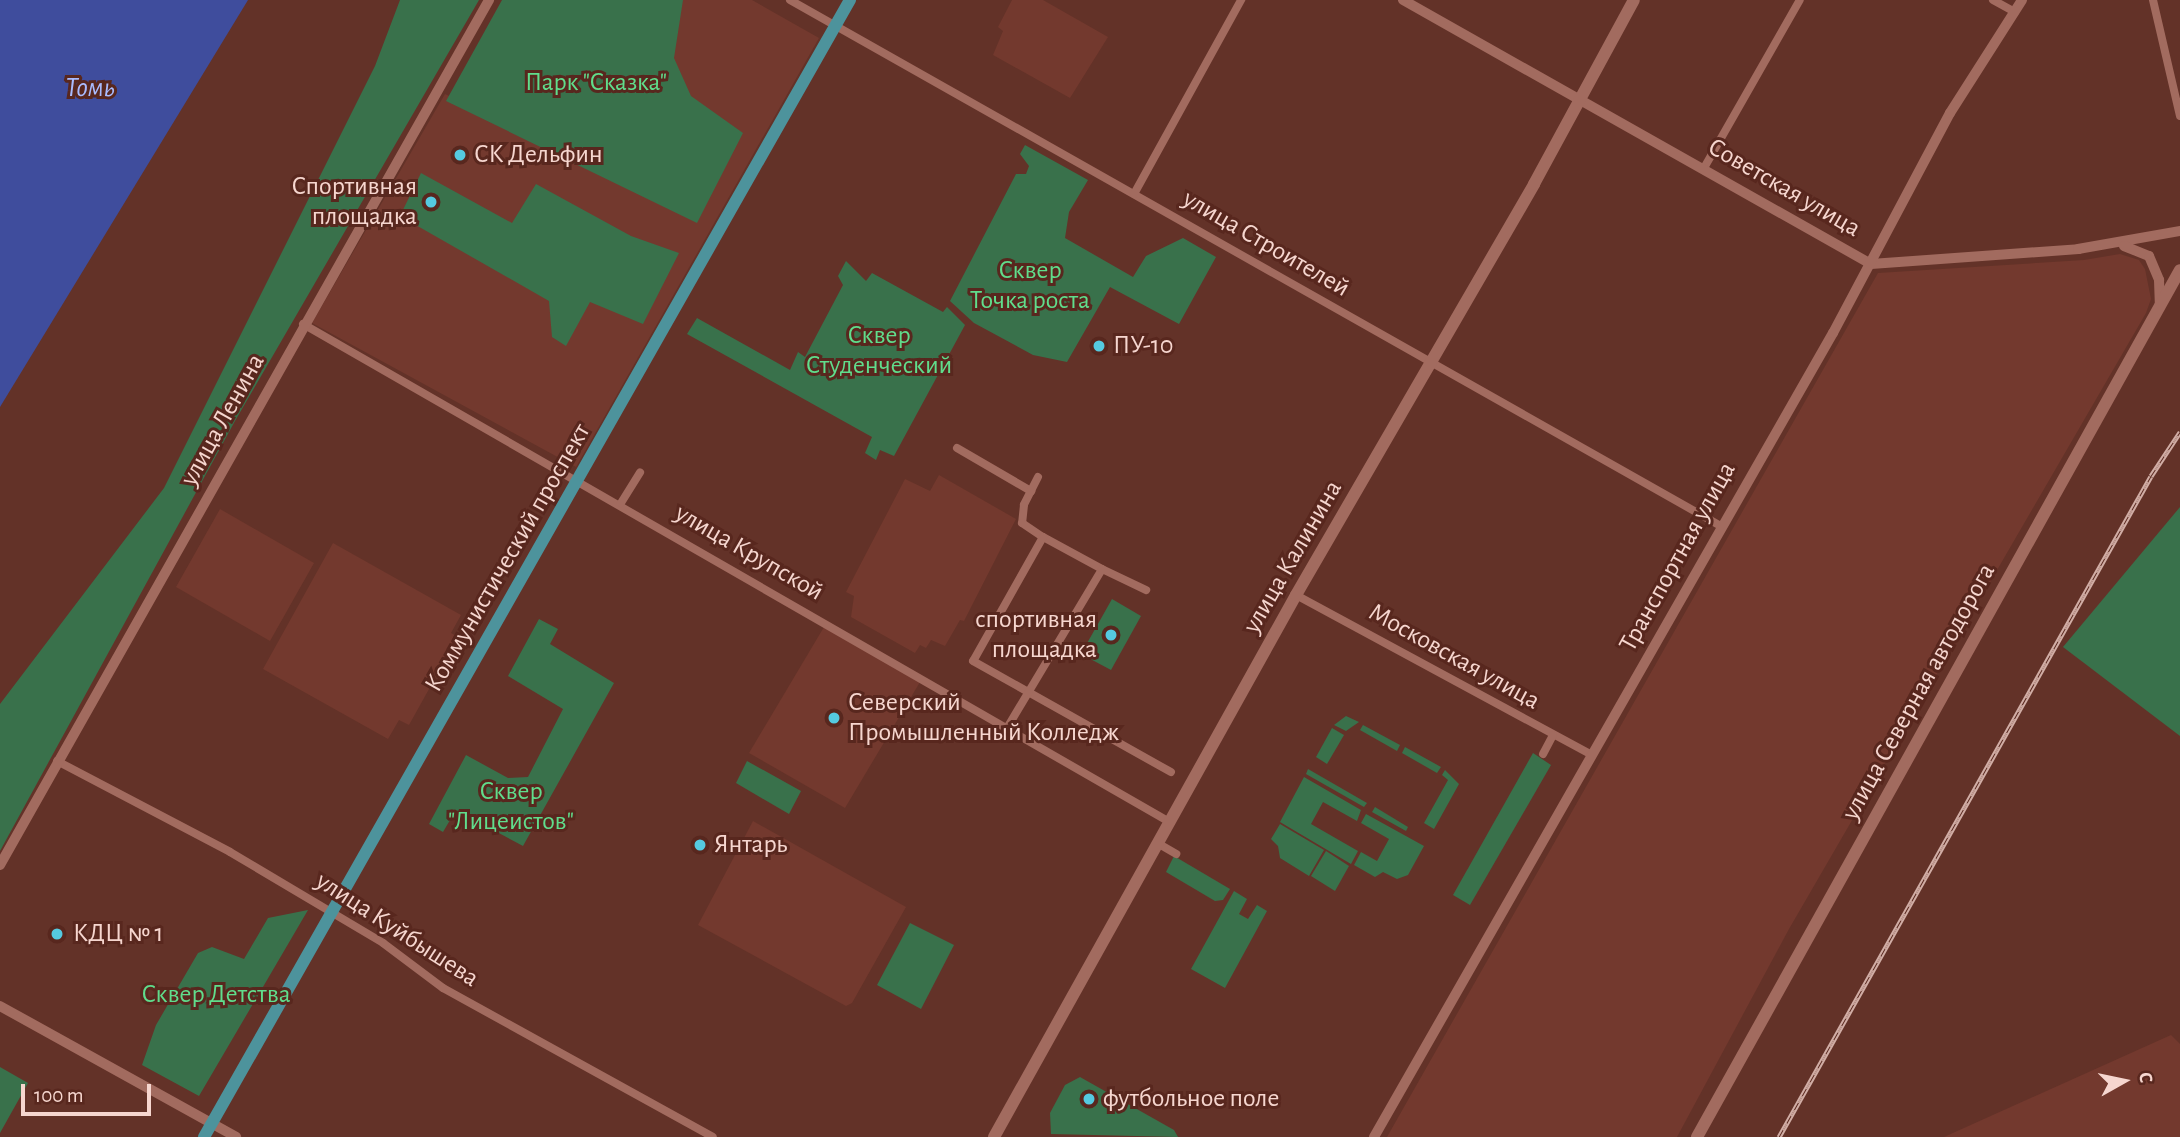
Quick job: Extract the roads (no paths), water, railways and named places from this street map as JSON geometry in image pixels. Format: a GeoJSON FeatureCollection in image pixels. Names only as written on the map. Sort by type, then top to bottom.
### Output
{"type":"FeatureCollection","features":[{"type":"Feature","properties":{"kind":"main road","name":"Коммунистический проспект"},"geometry":{"type":"LineString","coordinates":[[204,1137],[850,0]]}},
{"type":"Feature","properties":{"kind":"main road","name":"улица Калинина"},"geometry":{"type":"LineString","coordinates":[[994,1137],[1296,594],[1580,102],[1634,0]]}},
{"type":"Feature","properties":{"kind":"main road","name":"улица Северная автодорога"},"geometry":{"type":"LineString","coordinates":[[1697,1137],[2180,270]]}},
{"type":"Feature","properties":{"kind":"street","name":"улица Ленина"},"geometry":{"type":"LineString","coordinates":[[0,865],[303,324],[489,0]]}},
{"type":"Feature","properties":{"kind":"street","name":"улица Строителей"},"geometry":{"type":"LineString","coordinates":[[790,0],[1721,526]]}},
{"type":"Feature","properties":{"kind":"street"},"geometry":{"type":"LineString","coordinates":[[1134,194],[1241,0]]}},
{"type":"Feature","properties":{"kind":"street","name":"Советская улица"},"geometry":{"type":"LineString","coordinates":[[1403,0],[1871,264],[2118,245],[2179,230]]}},
{"type":"Feature","properties":{"kind":"street"},"geometry":{"type":"LineString","coordinates":[[1704,168],[1800,0]]}},
{"type":"Feature","properties":{"kind":"street"},"geometry":{"type":"LineString","coordinates":[[1993,0],[2015,12]]}},
{"type":"Feature","properties":{"kind":"street","name":"Транспортная улица"},"geometry":{"type":"LineString","coordinates":[[1374,1137],[1871,264],[1950,113],[2022,0]]}},
{"type":"Feature","properties":{"kind":"street"},"geometry":{"type":"LineString","coordinates":[[2153,0],[2180,116]]}},
{"type":"Feature","properties":{"kind":"street"},"geometry":{"type":"LineString","coordinates":[[2118,245],[2137,248],[2149,257],[2159,280],[2160,307]]}},
{"type":"Feature","properties":{"kind":"street","name":"улица Крупской"},"geometry":{"type":"LineString","coordinates":[[303,324],[621,503],[1171,823]]}},
{"type":"Feature","properties":{"kind":"street"},"geometry":{"type":"LineString","coordinates":[[957,447],[1031,491]]}},
{"type":"Feature","properties":{"kind":"street"},"geometry":{"type":"LineString","coordinates":[[621,503],[640,472]]}},
{"type":"Feature","properties":{"kind":"street"},"geometry":{"type":"LineString","coordinates":[[1038,477],[1021,512],[1022,523],[1102,569],[1146,590]]}},
{"type":"Feature","properties":{"kind":"street"},"geometry":{"type":"LineString","coordinates":[[1043,537],[973,661],[1171,772]]}},
{"type":"Feature","properties":{"kind":"street"},"geometry":{"type":"LineString","coordinates":[[1007,728],[1102,569]]}},
{"type":"Feature","properties":{"kind":"street","name":"Московская улица"},"geometry":{"type":"LineString","coordinates":[[1296,594],[1592,755]]}},
{"type":"Feature","properties":{"kind":"street"},"geometry":{"type":"LineString","coordinates":[[1543,754],[1553,735]]}},
{"type":"Feature","properties":{"kind":"street","name":"улица Куйбышева"},"geometry":{"type":"LineString","coordinates":[[57,761],[332,911],[443,989],[713,1137]]}},
{"type":"Feature","properties":{"kind":"street"},"geometry":{"type":"LineString","coordinates":[[1159,844],[1176,853]]}},
{"type":"Feature","properties":{"kind":"street"},"geometry":{"type":"LineString","coordinates":[[0,1006],[236,1137]]}},
{"type":"Feature","properties":{"kind":"water","name":"Томь"},"geometry":{"type":"Polygon","coordinates":[[[0,0],[248,0],[0,407],[0,0]]]}},
{"type":"Feature","properties":{"kind":"railway"},"geometry":{"type":"LineString","coordinates":[[1779,1137],[2151,476],[2180,432]]}},
{"type":"Feature","properties":{"kind":"place","name":"СК Дельфин"},"geometry":{"type":"Point","coordinates":[460,155]}},
{"type":"Feature","properties":{"kind":"place","name":"Спортивная площадка"},"geometry":{"type":"Point","coordinates":[431,202]}},
{"type":"Feature","properties":{"kind":"place","name":"ПУ-10"},"geometry":{"type":"Point","coordinates":[1099,346]}},
{"type":"Feature","properties":{"kind":"place","name":"спортивная площадка"},"geometry":{"type":"Point","coordinates":[1111,635]}},
{"type":"Feature","properties":{"kind":"place","name":"Северский Промышленный Колледж"},"geometry":{"type":"Point","coordinates":[834,718]}},
{"type":"Feature","properties":{"kind":"place","name":"Янтарь"},"geometry":{"type":"Point","coordinates":[700,845]}},
{"type":"Feature","properties":{"kind":"place","name":"КДЦ № 1"},"geometry":{"type":"Point","coordinates":[57,934]}},
{"type":"Feature","properties":{"kind":"place","name":"футбольное поле"},"geometry":{"type":"Point","coordinates":[1089,1099]}},
{"type":"Feature","properties":{"kind":"park label","name":"Парк \"Сказка\""},"geometry":{"type":"Point","coordinates":[596,83]}},
{"type":"Feature","properties":{"kind":"park label","name":"Сквер Точка роста"},"geometry":{"type":"Point","coordinates":[1030,286]}},
{"type":"Feature","properties":{"kind":"park label","name":"Сквер Студенческий"},"geometry":{"type":"Point","coordinates":[879,351]}},
{"type":"Feature","properties":{"kind":"park label","name":"Сквер \"Лицеистов\""},"geometry":{"type":"Point","coordinates":[511,807]}},
{"type":"Feature","properties":{"kind":"park label","name":"Сквер Детства"},"geometry":{"type":"Point","coordinates":[216,995]}}]}
